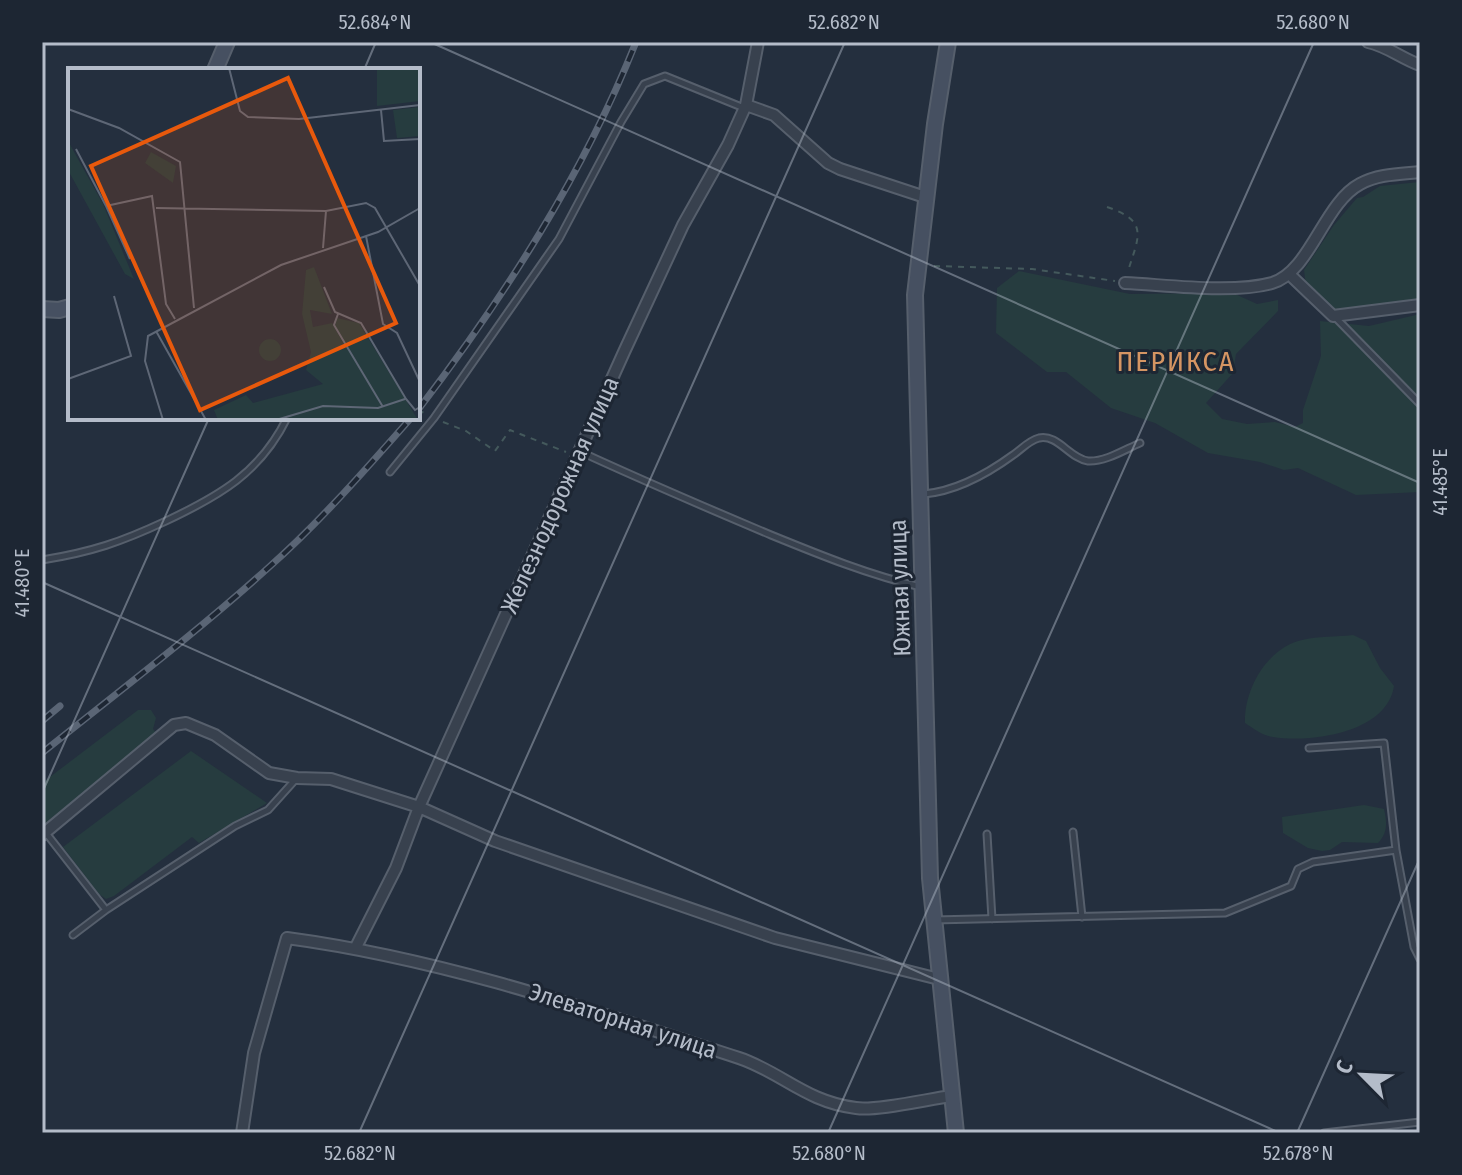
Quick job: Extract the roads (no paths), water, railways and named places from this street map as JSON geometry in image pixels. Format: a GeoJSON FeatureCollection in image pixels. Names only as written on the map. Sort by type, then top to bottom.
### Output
{"type":"FeatureCollection","features":[{"type":"Feature","properties":{"kind":"street"},"geometry":{"type":"LineString","coordinates":[[216,68],[227,42]]}},
{"type":"Feature","properties":{"kind":"street","name":"Железнодорожная улица"},"geometry":{"type":"LineString","coordinates":[[356,947],[396,868],[419,807],[624,352],[683,225],[746,107],[758,42]]}},
{"type":"Feature","properties":{"kind":"street","name":"Южная улица"},"geometry":{"type":"LineString","coordinates":[[948,42],[917,266],[919,494],[930,878],[956,1133]]}},
{"type":"Feature","properties":{"kind":"street"},"geometry":{"type":"LineString","coordinates":[[1368,42],[1383,45],[1420,65]]}},
{"type":"Feature","properties":{"kind":"street"},"geometry":{"type":"LineString","coordinates":[[746,107],[774,115],[828,163],[928,198]]}},
{"type":"Feature","properties":{"kind":"street"},"geometry":{"type":"LineString","coordinates":[[1125,283],[1247,287],[1273,283],[1289,274],[1341,203],[1359,185],[1386,175],[1420,172]]}},
{"type":"Feature","properties":{"kind":"street"},"geometry":{"type":"LineString","coordinates":[[1289,274],[1333,316],[1420,305]]}},
{"type":"Feature","properties":{"kind":"street"},"geometry":{"type":"LineString","coordinates":[[42,309],[66,310]]}},
{"type":"Feature","properties":{"kind":"street"},"geometry":{"type":"LineString","coordinates":[[44,834],[174,725],[181,723],[215,735],[269,773],[331,779],[419,807],[495,841],[775,938],[939,979]]}},
{"type":"Feature","properties":{"kind":"street","name":"Элеваторная улица"},"geometry":{"type":"LineString","coordinates":[[242,1133],[254,1053],[287,938],[356,947],[513,986],[745,1060],[813,1097],[828,1101],[858,1108],[952,1096]]}},
{"type":"Feature","properties":{"kind":"lane"},"geometry":{"type":"LineString","coordinates":[[390,472],[434,418],[559,239],[644,84],[665,76],[746,107]]}},
{"type":"Feature","properties":{"kind":"lane"},"geometry":{"type":"LineString","coordinates":[[1349,333],[1356,312]]}},
{"type":"Feature","properties":{"kind":"lane"},"geometry":{"type":"LineString","coordinates":[[1333,316],[1420,404]]}},
{"type":"Feature","properties":{"kind":"lane"},"geometry":{"type":"LineString","coordinates":[[42,560],[117,544],[215,498],[254,467],[286,420]]}},
{"type":"Feature","properties":{"kind":"lane"},"geometry":{"type":"LineString","coordinates":[[919,494],[937,493],[971,481],[1012,456],[1031,440],[1051,438],[1076,457],[1089,461],[1106,458],[1140,443]]}},
{"type":"Feature","properties":{"kind":"lane"},"geometry":{"type":"LineString","coordinates":[[580,454],[669,494],[823,556],[888,580],[921,587]]}},
{"type":"Feature","properties":{"kind":"lane"},"geometry":{"type":"LineString","coordinates":[[1309,748],[1384,743],[1396,850],[1414,947],[1420,959]]}},
{"type":"Feature","properties":{"kind":"lane"},"geometry":{"type":"LineString","coordinates":[[73,935],[235,826],[268,810],[297,778]]}},
{"type":"Feature","properties":{"kind":"lane"},"geometry":{"type":"LineString","coordinates":[[1073,832],[1082,917]]}},
{"type":"Feature","properties":{"kind":"lane"},"geometry":{"type":"LineString","coordinates":[[44,834],[106,910]]}},
{"type":"Feature","properties":{"kind":"lane"},"geometry":{"type":"LineString","coordinates":[[987,834],[992,919]]}},
{"type":"Feature","properties":{"kind":"lane"},"geometry":{"type":"LineString","coordinates":[[933,920],[1225,913],[1291,886],[1298,869],[1313,862],[1396,850]]}},
{"type":"Feature","properties":{"kind":"lane"},"geometry":{"type":"LineString","coordinates":[[1324,1133],[1420,1122]]}},
{"type":"Feature","properties":{"kind":"railway"},"geometry":{"type":"LineString","coordinates":[[420,407],[481,323],[540,233],[592,140],[636,42]]}},
{"type":"Feature","properties":{"kind":"railway"},"geometry":{"type":"LineString","coordinates":[[42,753],[268,568],[324,514],[409,420]]}},
{"type":"Feature","properties":{"kind":"railway"},"geometry":{"type":"LineString","coordinates":[[42,721],[60,706]]}},
{"type":"Feature","properties":{"kind":"district","name":"ПЕРИКСА"},"geometry":{"type":"Point","coordinates":[1176,361]}}]}
